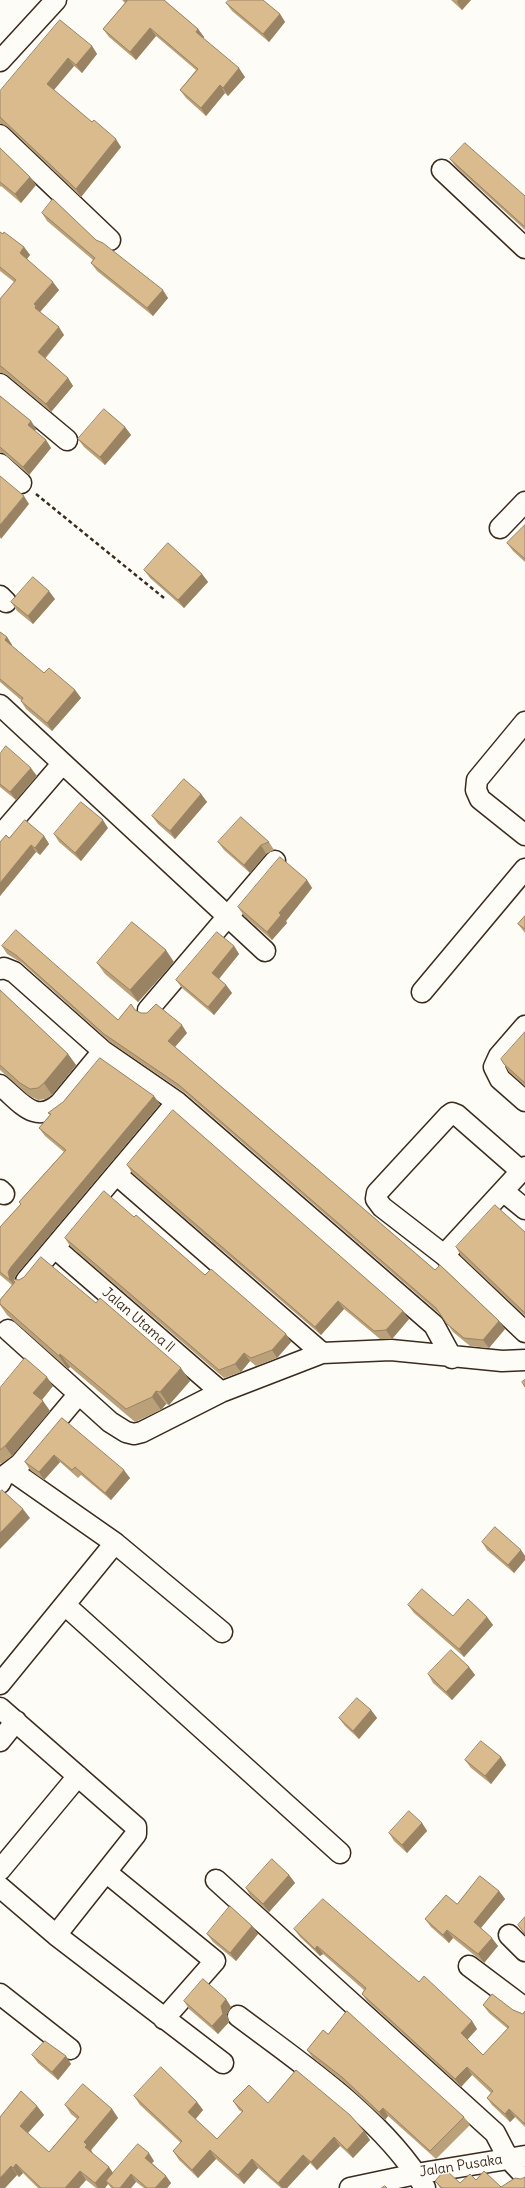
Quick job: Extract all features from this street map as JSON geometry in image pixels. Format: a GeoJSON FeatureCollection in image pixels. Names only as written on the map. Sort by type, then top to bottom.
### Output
{"type":"FeatureCollection","features":[{"type":"Feature","properties":{"kind":"street"},"geometry":{"type":"LineString","coordinates":[[0,61],[56,0]]}},
{"type":"Feature","properties":{"kind":"street"},"geometry":{"type":"LineString","coordinates":[[0,135],[110,240]]}},
{"type":"Feature","properties":{"kind":"street"},"geometry":{"type":"LineString","coordinates":[[442,170],[525,248]]}},
{"type":"Feature","properties":{"kind":"street"},"geometry":{"type":"LineString","coordinates":[[0,384],[66,440]]}},
{"type":"Feature","properties":{"kind":"street"},"geometry":{"type":"LineString","coordinates":[[0,464],[21,483]]}},
{"type":"Feature","properties":{"kind":"street"},"geometry":{"type":"LineString","coordinates":[[500,528],[525,502]]}},
{"type":"Feature","properties":{"kind":"street"},"geometry":{"type":"LineString","coordinates":[[0,705],[265,951]]}},
{"type":"Feature","properties":{"kind":"street"},"geometry":{"type":"LineString","coordinates":[[525,722],[477,780],[476,790],[480,800],[525,835]]}},
{"type":"Feature","properties":{"kind":"street"},"geometry":{"type":"LineString","coordinates":[[0,836],[62,764]]}},
{"type":"Feature","properties":{"kind":"street"},"geometry":{"type":"LineString","coordinates":[[148,1010],[274,861]]}},
{"type":"Feature","properties":{"kind":"street"},"geometry":{"type":"LineString","coordinates":[[422,992],[525,869]]}},
{"type":"Feature","properties":{"kind":"street"},"geometry":{"type":"LineString","coordinates":[[0,969],[4,968],[14,972],[103,1051],[177,1102],[434,1325],[452,1358]]}},
{"type":"Feature","properties":{"kind":"street"},"geometry":{"type":"LineString","coordinates":[[525,1026],[499,1056],[494,1068],[500,1079],[525,1101]]}},
{"type":"Feature","properties":{"kind":"street"},"geometry":{"type":"LineString","coordinates":[[0,1085],[32,1112],[43,1114],[53,1109],[60,1103],[103,1051]]}},
{"type":"Feature","properties":{"kind":"street"},"geometry":{"type":"LineString","coordinates":[[25,1282],[177,1102]]}},
{"type":"Feature","properties":{"kind":"street"},"geometry":{"type":"LineString","coordinates":[[444,1255],[523,1169],[457,1115],[452,1113],[377,1193],[376,1199],[382,1207],[444,1255],[525,1332]]}},
{"type":"Feature","properties":{"kind":"street"},"geometry":{"type":"LineString","coordinates":[[116,1174],[322,1352]]}},
{"type":"Feature","properties":{"kind":"street"},"geometry":{"type":"LineString","coordinates":[[504,1191],[525,1210]]}},
{"type":"Feature","properties":{"kind":"street","name":"Jalan Utama ll"},"geometry":{"type":"LineString","coordinates":[[55,1248],[222,1392]]}},
{"type":"Feature","properties":{"kind":"street"},"geometry":{"type":"LineString","coordinates":[[8,1330],[78,1395],[110,1422],[134,1434],[142,1432],[222,1392],[322,1352],[391,1350],[452,1358],[502,1361],[525,1360]]}},
{"type":"Feature","properties":{"kind":"street"},"geometry":{"type":"LineString","coordinates":[[78,1395],[30,1453],[4,1477],[115,1542],[222,1632]]}},
{"type":"Feature","properties":{"kind":"street"},"geometry":{"type":"LineString","coordinates":[[0,1684],[115,1542]]}},
{"type":"Feature","properties":{"kind":"street"},"geometry":{"type":"LineString","coordinates":[[65,1604],[340,1853]]}},
{"type":"Feature","properties":{"kind":"street"},"geometry":{"type":"LineString","coordinates":[[0,1708],[136,1827],[136,1834],[56,1935]]}},
{"type":"Feature","properties":{"kind":"street"},"geometry":{"type":"LineString","coordinates":[[0,1741],[16,1721]]}},
{"type":"Feature","properties":{"kind":"street"},"geometry":{"type":"LineString","coordinates":[[0,1870],[78,1776]]}},
{"type":"Feature","properties":{"kind":"street"},"geometry":{"type":"LineString","coordinates":[[106,1872],[215,1961],[164,2019]]}},
{"type":"Feature","properties":{"kind":"street"},"geometry":{"type":"LineString","coordinates":[[216,1880],[495,2132],[517,2157],[525,2176]]}},
{"type":"Feature","properties":{"kind":"street"},"geometry":{"type":"LineString","coordinates":[[0,1887],[56,1935],[223,2063]]}},
{"type":"Feature","properties":{"kind":"street"},"geometry":{"type":"LineString","coordinates":[[509,1935],[525,1951]]}},
{"type":"Feature","properties":{"kind":"street"},"geometry":{"type":"LineString","coordinates":[[469,1966],[525,2008]]}},
{"type":"Feature","properties":{"kind":"street"},"geometry":{"type":"LineString","coordinates":[[0,1994],[70,2049]]}},
{"type":"Feature","properties":{"kind":"street"},"geometry":{"type":"LineString","coordinates":[[238,2016],[314,2073],[385,2136],[421,2181]]}},
{"type":"Feature","properties":{"kind":"street","name":"Jalan Pusaka"},"geometry":{"type":"LineString","coordinates":[[350,2188],[421,2181],[517,2157]]}},
{"type":"Feature","properties":{"kind":"path"},"geometry":{"type":"LineString","coordinates":[[21,483],[164,598]]}},
{"type":"Feature","properties":{"kind":"building"},"geometry":{"type":"Polygon","coordinates":[[[125,0],[164,0],[198,29],[196,32],[239,68],[223,88],[220,85],[201,108],[180,90],[198,69],[150,28],[130,52],[103,29],[127,1],[125,0]]]}},
{"type":"Feature","properties":{"kind":"building"},"geometry":{"type":"Polygon","coordinates":[[[229,0],[263,0],[280,14],[263,34],[226,3],[229,0]]]}},
{"type":"Feature","properties":{"kind":"building"},"geometry":{"type":"Polygon","coordinates":[[[60,20],[92,46],[76,65],[68,58],[47,84],[92,122],[94,120],[116,139],[76,189],[0,117],[0,91],[60,20]]]}},
{"type":"Feature","properties":{"kind":"building"},"geometry":{"type":"Polygon","coordinates":[[[465,143],[525,196],[525,227],[450,159],[465,143]]]}},
{"type":"Feature","properties":{"kind":"building"},"geometry":{"type":"Polygon","coordinates":[[[0,148],[30,177],[15,194],[0,182],[0,148]]]}},
{"type":"Feature","properties":{"kind":"building"},"geometry":{"type":"Polygon","coordinates":[[[53,199],[96,240],[103,243],[163,290],[147,308],[91,263],[95,258],[42,213],[53,199]]]}},
{"type":"Feature","properties":{"kind":"building"},"geometry":{"type":"Polygon","coordinates":[[[0,232],[3,234],[4,232],[24,247],[20,253],[53,282],[34,304],[36,306],[35,308],[59,327],[38,352],[68,378],[46,404],[0,366],[0,299],[16,280],[0,267],[0,232]]]}},
{"type":"Feature","properties":{"kind":"building"},"geometry":{"type":"Polygon","coordinates":[[[0,396],[31,421],[28,425],[46,440],[23,467],[0,447],[0,396]]]}},
{"type":"Feature","properties":{"kind":"building"},"geometry":{"type":"Polygon","coordinates":[[[104,409],[125,427],[100,457],[78,439],[104,409]]]}},
{"type":"Feature","properties":{"kind":"building"},"geometry":{"type":"Polygon","coordinates":[[[0,476],[24,496],[0,525],[0,476]]]}},
{"type":"Feature","properties":{"kind":"building"},"geometry":{"type":"Polygon","coordinates":[[[525,525],[525,559],[507,543],[525,525]]]}},
{"type":"Feature","properties":{"kind":"building"},"geometry":{"type":"Polygon","coordinates":[[[168,543],[202,574],[178,600],[144,570],[168,543]]]}},
{"type":"Feature","properties":{"kind":"building"},"geometry":{"type":"Polygon","coordinates":[[[33,577],[49,591],[28,616],[11,602],[33,577]]]}},
{"type":"Feature","properties":{"kind":"building"},"geometry":{"type":"Polygon","coordinates":[[[0,632],[7,637],[5,640],[44,673],[49,668],[75,690],[47,723],[21,701],[23,698],[0,679],[0,632]]]}},
{"type":"Feature","properties":{"kind":"building"},"geometry":{"type":"Polygon","coordinates":[[[6,746],[31,768],[10,792],[0,784],[0,754],[6,746]]]}},
{"type":"Feature","properties":{"kind":"building"},"geometry":{"type":"Polygon","coordinates":[[[184,779],[201,794],[170,831],[152,816],[184,779]]]}},
{"type":"Feature","properties":{"kind":"building"},"geometry":{"type":"Polygon","coordinates":[[[81,802],[103,820],[75,853],[54,834],[81,802]]]}},
{"type":"Feature","properties":{"kind":"building"},"geometry":{"type":"Polygon","coordinates":[[[241,817],[269,842],[261,845],[244,865],[218,842],[241,817]]]}},
{"type":"Feature","properties":{"kind":"building"},"geometry":{"type":"Polygon","coordinates":[[[25,820],[44,836],[35,848],[31,845],[0,883],[0,842],[6,835],[9,838],[25,820]]]}},
{"type":"Feature","properties":{"kind":"building"},"geometry":{"type":"Polygon","coordinates":[[[280,857],[307,880],[279,913],[281,915],[267,932],[238,907],[280,857]]]}},
{"type":"Feature","properties":{"kind":"building"},"geometry":{"type":"Polygon","coordinates":[[[525,916],[525,929],[518,924],[525,916]]]}},
{"type":"Feature","properties":{"kind":"building"},"geometry":{"type":"Polygon","coordinates":[[[132,922],[166,950],[130,990],[97,963],[132,922]]]}},
{"type":"Feature","properties":{"kind":"building"},"geometry":{"type":"Polygon","coordinates":[[[16,930],[118,1020],[131,1004],[135,1010],[141,1013],[147,1013],[156,1004],[182,1025],[168,1041],[435,1270],[440,1265],[499,1321],[483,1340],[464,1338],[447,1324],[436,1308],[179,1085],[104,1034],[16,955],[2,946],[16,930]]]}},
{"type":"Feature","properties":{"kind":"building"},"geometry":{"type":"Polygon","coordinates":[[[217,932],[234,946],[212,973],[226,985],[208,1007],[176,980],[217,932]]]}},
{"type":"Feature","properties":{"kind":"building"},"geometry":{"type":"Polygon","coordinates":[[[0,990],[68,1054],[38,1088],[30,1089],[20,1083],[0,1065],[0,990]]]}},
{"type":"Feature","properties":{"kind":"building"},"geometry":{"type":"Polygon","coordinates":[[[525,1032],[525,1083],[504,1064],[501,1059],[525,1032]]]}},
{"type":"Feature","properties":{"kind":"building"},"geometry":{"type":"Polygon","coordinates":[[[100,1058],[154,1096],[11,1267],[8,1272],[10,1280],[0,1272],[0,1227],[21,1204],[19,1202],[66,1150],[39,1128],[51,1114],[48,1113],[63,1102],[100,1058]]]}},
{"type":"Feature","properties":{"kind":"building"},"geometry":{"type":"Polygon","coordinates":[[[173,1110],[403,1311],[386,1330],[374,1331],[338,1301],[315,1327],[127,1165],[173,1110]]]}},
{"type":"Feature","properties":{"kind":"building"},"geometry":{"type":"Polygon","coordinates":[[[104,1191],[134,1217],[136,1215],[205,1275],[211,1269],[286,1334],[272,1350],[251,1358],[244,1353],[235,1364],[219,1370],[65,1238],[104,1191]]]}},
{"type":"Feature","properties":{"kind":"building"},"geometry":{"type":"Polygon","coordinates":[[[495,1205],[525,1232],[525,1313],[456,1247],[495,1205]]]}},
{"type":"Feature","properties":{"kind":"building"},"geometry":{"type":"Polygon","coordinates":[[[41,1257],[96,1303],[100,1298],[181,1368],[160,1392],[156,1391],[152,1397],[126,1409],[60,1354],[59,1356],[0,1304],[0,1300],[15,1282],[12,1279],[19,1280],[24,1277],[41,1257]]]}},
{"type":"Feature","properties":{"kind":"building"},"geometry":{"type":"Polygon","coordinates":[[[25,1358],[47,1377],[33,1393],[43,1401],[0,1450],[0,1388],[25,1358]]]}},
{"type":"Feature","properties":{"kind":"building"},"geometry":{"type":"Polygon","coordinates":[[[525,1380],[525,1387],[522,1382],[525,1380]]]}},
{"type":"Feature","properties":{"kind":"building"},"geometry":{"type":"Polygon","coordinates":[[[62,1418],[124,1470],[105,1493],[75,1467],[72,1470],[54,1455],[39,1472],[25,1462],[62,1418]]]}},
{"type":"Feature","properties":{"kind":"building"},"geometry":{"type":"Polygon","coordinates":[[[2,1490],[23,1509],[0,1533],[0,1492],[2,1490]]]}},
{"type":"Feature","properties":{"kind":"building"},"geometry":{"type":"Polygon","coordinates":[[[495,1527],[521,1550],[508,1565],[482,1542],[495,1527]]]}},
{"type":"Feature","properties":{"kind":"building"},"geometry":{"type":"Polygon","coordinates":[[[422,1589],[453,1616],[468,1599],[487,1617],[459,1649],[408,1605],[422,1589]]]}},
{"type":"Feature","properties":{"kind":"building"},"geometry":{"type":"Polygon","coordinates":[[[451,1650],[469,1667],[446,1692],[428,1674],[451,1650]]]}},
{"type":"Feature","properties":{"kind":"building"},"geometry":{"type":"Polygon","coordinates":[[[357,1698],[371,1710],[353,1731],[339,1718],[357,1698]]]}},
{"type":"Feature","properties":{"kind":"building"},"geometry":{"type":"Polygon","coordinates":[[[481,1741],[501,1757],[485,1776],[465,1760],[481,1741]]]}},
{"type":"Feature","properties":{"kind":"building"},"geometry":{"type":"Polygon","coordinates":[[[409,1811],[422,1823],[402,1845],[389,1833],[409,1811]]]}},
{"type":"Feature","properties":{"kind":"building"},"geometry":{"type":"Polygon","coordinates":[[[272,1859],[289,1875],[263,1904],[246,1888],[272,1859]]]}},
{"type":"Feature","properties":{"kind":"building"},"geometry":{"type":"Polygon","coordinates":[[[480,1876],[499,1891],[474,1922],[492,1938],[478,1954],[447,1930],[443,1935],[425,1919],[446,1895],[457,1904],[480,1876]]]}},
{"type":"Feature","properties":{"kind":"building"},"geometry":{"type":"Polygon","coordinates":[[[323,1899],[419,1982],[424,1976],[472,2021],[461,2033],[483,2055],[509,2027],[483,2005],[492,1994],[513,2010],[523,2014],[525,2011],[525,2124],[509,2109],[505,2114],[487,2098],[493,2091],[467,2067],[455,2079],[362,1994],[366,1988],[317,1946],[315,1949],[294,1929],[323,1899]]]}},
{"type":"Feature","properties":{"kind":"building"},"geometry":{"type":"Polygon","coordinates":[[[230,1906],[252,1926],[230,1953],[207,1934],[230,1906]]]}},
{"type":"Feature","properties":{"kind":"building"},"geometry":{"type":"Polygon","coordinates":[[[525,1917],[525,1934],[518,1925],[525,1917]]]}},
{"type":"Feature","properties":{"kind":"building"},"geometry":{"type":"Polygon","coordinates":[[[203,1979],[226,1999],[221,2006],[223,2014],[212,2026],[184,2001],[203,1979]]]}},
{"type":"Feature","properties":{"kind":"building"},"geometry":{"type":"Polygon","coordinates":[[[347,2011],[464,2117],[430,2151],[383,2108],[379,2112],[342,2077],[307,2050],[323,2030],[328,2034],[347,2011]]]}},
{"type":"Feature","properties":{"kind":"building"},"geometry":{"type":"Polygon","coordinates":[[[45,2041],[66,2056],[52,2072],[32,2055],[45,2041]]]}},
{"type":"Feature","properties":{"kind":"building"},"geometry":{"type":"Polygon","coordinates":[[[161,2067],[197,2102],[188,2112],[217,2139],[243,2111],[233,2101],[249,2085],[268,2103],[296,2070],[350,2115],[364,2131],[347,2150],[334,2137],[311,2162],[303,2155],[278,2183],[252,2159],[238,2175],[210,2150],[192,2170],[173,2151],[182,2141],[134,2096],[161,2067]]]}},
{"type":"Feature","properties":{"kind":"building"},"geometry":{"type":"Polygon","coordinates":[[[83,2084],[112,2109],[84,2142],[87,2145],[85,2147],[109,2167],[95,2183],[80,2171],[65,2188],[41,2188],[16,2164],[13,2168],[11,2166],[0,2178],[0,2117],[21,2091],[37,2106],[20,2126],[49,2152],[79,2117],[65,2105],[83,2084]]]}},
{"type":"Feature","properties":{"kind":"building"},"geometry":{"type":"Polygon","coordinates":[[[138,2144],[149,2153],[145,2158],[166,2176],[155,2188],[147,2188],[131,2174],[120,2188],[114,2188],[106,2181],[138,2144]]]}},
{"type":"Feature","properties":{"kind":"building"},"geometry":{"type":"Polygon","coordinates":[[[447,2171],[460,2183],[470,2174],[476,2180],[484,2171],[501,2187],[515,2178],[521,2179],[525,2177],[525,2188],[442,2188],[435,2181],[443,2172],[447,2171]]]}}]}
